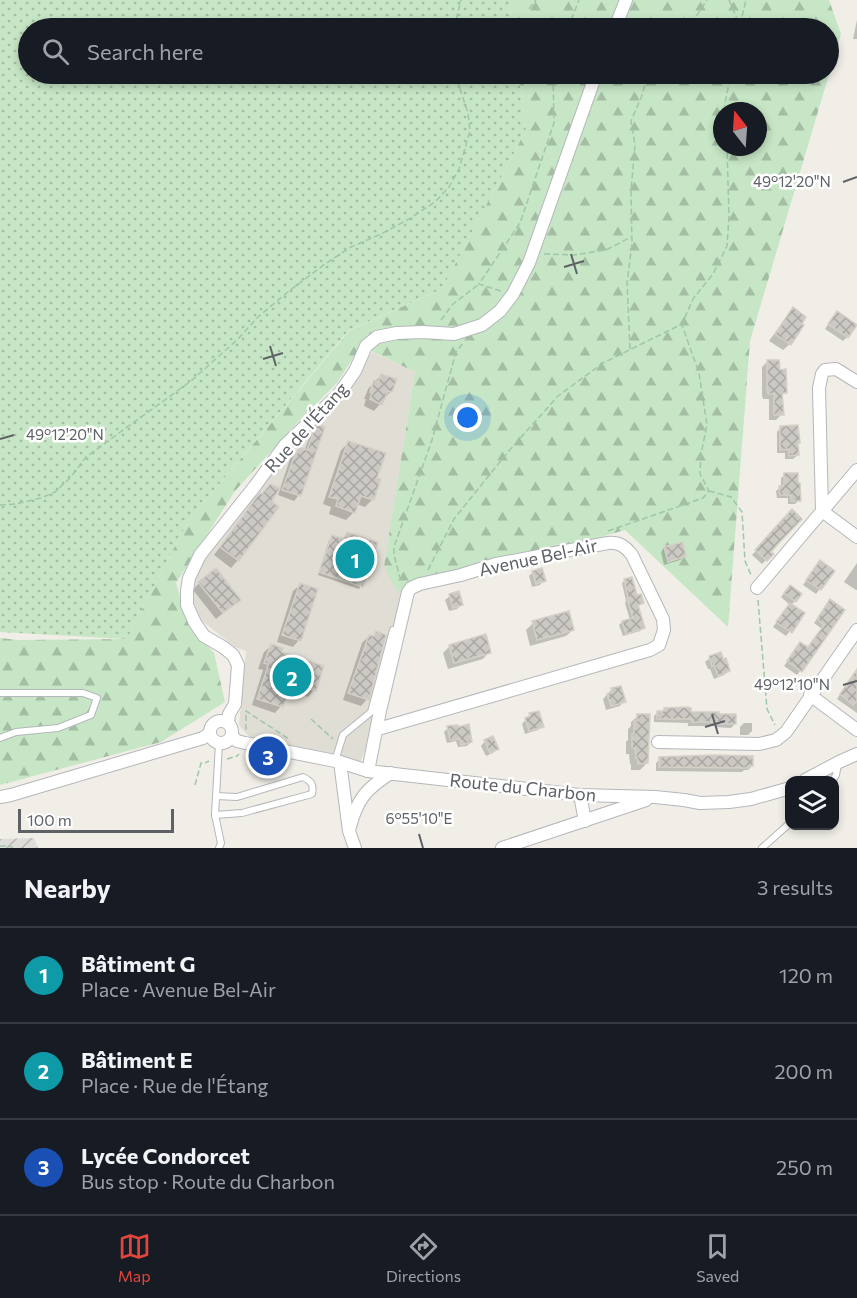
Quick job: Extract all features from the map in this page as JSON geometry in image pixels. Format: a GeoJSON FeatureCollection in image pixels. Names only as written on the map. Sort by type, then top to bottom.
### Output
{"type":"FeatureCollection","features":[{"type":"Feature","properties":{"kind":"street"},"geometry":{"type":"LineString","coordinates":[[619,18],[626,0]]}},
{"type":"Feature","properties":{"kind":"street","name":"Rue de l'Étang"},"geometry":{"type":"LineString","coordinates":[[228,723],[229,714],[235,704],[238,664],[228,651],[204,636],[187,605],[189,578],[200,555],[285,445],[339,394],[355,371],[366,346],[377,337],[397,333],[454,334],[482,325],[500,311],[513,294],[529,263],[592,84]]}},
{"type":"Feature","properties":{"kind":"street"},"geometry":{"type":"LineString","coordinates":[[822,511],[819,388],[822,374],[825,370],[836,369],[857,382]]}},
{"type":"Feature","properties":{"kind":"street"},"geometry":{"type":"LineString","coordinates":[[757,588],[857,470]]}},
{"type":"Feature","properties":{"kind":"street"},"geometry":{"type":"LineString","coordinates":[[822,511],[857,537]]}},
{"type":"Feature","properties":{"kind":"street","name":"Avenue Bel-Air"},"geometry":{"type":"LineString","coordinates":[[378,729],[650,650],[659,645],[664,630],[663,619],[632,555],[615,542],[496,564],[416,586]]}},
{"type":"Feature","properties":{"kind":"street"},"geometry":{"type":"LineString","coordinates":[[368,771],[408,592],[416,586]]}},
{"type":"Feature","properties":{"kind":"street"},"geometry":{"type":"LineString","coordinates":[[658,742],[759,744],[776,740],[786,732],[857,630]]}},
{"type":"Feature","properties":{"kind":"street"},"geometry":{"type":"LineString","coordinates":[[810,695],[857,730]]}},
{"type":"Feature","properties":{"kind":"street"},"geometry":{"type":"LineString","coordinates":[[216,722],[228,723],[233,731],[227,742],[219,743],[213,740],[210,728],[216,722]]}},
{"type":"Feature","properties":{"kind":"street"},"geometry":{"type":"LineString","coordinates":[[0,797],[203,738],[210,733]]}},
{"type":"Feature","properties":{"kind":"street","name":"Route du Charbon"},"geometry":{"type":"LineString","coordinates":[[232,736],[237,741],[338,761],[368,771],[580,795],[655,797],[700,803],[720,803],[751,799],[785,789]]}},
{"type":"Feature","properties":{"kind":"street"},"geometry":{"type":"LineString","coordinates":[[813,776],[857,754]]}},
{"type":"Feature","properties":{"kind":"street"},"geometry":{"type":"LineString","coordinates":[[338,761],[349,831],[355,848]]}},
{"type":"Feature","properties":{"kind":"street"},"geometry":{"type":"LineString","coordinates":[[349,831],[359,802],[375,783],[391,772]]}},
{"type":"Feature","properties":{"kind":"street"},"geometry":{"type":"LineString","coordinates":[[580,795],[585,820]]}},
{"type":"Feature","properties":{"kind":"street","name":"Route du Charbon"},"geometry":{"type":"LineString","coordinates":[[502,848],[655,797]]}},
{"type":"Feature","properties":{"kind":"lane"},"geometry":{"type":"LineString","coordinates":[[338,761],[343,735],[371,712],[393,630]]}},
{"type":"Feature","properties":{"kind":"lane"},"geometry":{"type":"LineString","coordinates":[[0,693],[83,693],[97,698],[91,715],[58,728],[16,732],[0,738]]}},
{"type":"Feature","properties":{"kind":"lane"},"geometry":{"type":"LineString","coordinates":[[219,743],[215,815],[221,843],[219,848]]}},
{"type":"Feature","properties":{"kind":"lane"},"geometry":{"type":"LineString","coordinates":[[836,776],[839,762]]}},
{"type":"Feature","properties":{"kind":"lane"},"geometry":{"type":"LineString","coordinates":[[215,815],[242,813],[312,794],[314,788],[310,781],[303,777],[237,797],[216,796]]}},
{"type":"Feature","properties":{"kind":"lane"},"geometry":{"type":"LineString","coordinates":[[762,848],[785,827]]}},
{"type":"Feature","properties":{"kind":"path"},"geometry":{"type":"LineString","coordinates":[[456,18],[461,0]]}},
{"type":"Feature","properties":{"kind":"path"},"geometry":{"type":"LineString","coordinates":[[529,9],[536,0]]}},
{"type":"Feature","properties":{"kind":"path"},"geometry":{"type":"LineString","coordinates":[[572,18],[579,0]]}},
{"type":"Feature","properties":{"kind":"path"},"geometry":{"type":"LineString","coordinates":[[694,18],[707,0]]}},
{"type":"Feature","properties":{"kind":"path"},"geometry":{"type":"LineString","coordinates":[[729,0],[736,18]]}},
{"type":"Feature","properties":{"kind":"path"},"geometry":{"type":"LineString","coordinates":[[741,18],[746,0]]}},
{"type":"Feature","properties":{"kind":"path"},"geometry":{"type":"LineString","coordinates":[[0,505],[16,504],[55,492],[87,457],[191,381],[237,340],[258,317],[316,270],[351,247],[409,219],[435,202],[449,187],[459,169],[470,131],[468,113],[459,84]]}},
{"type":"Feature","properties":{"kind":"path"},"geometry":{"type":"LineString","coordinates":[[432,333],[453,304],[479,284],[520,223],[554,123],[553,84]]}},
{"type":"Feature","properties":{"kind":"path"},"geometry":{"type":"LineString","coordinates":[[630,350],[627,283],[632,236],[631,190],[635,145],[631,122],[645,84]]}},
{"type":"Feature","properties":{"kind":"path"},"geometry":{"type":"LineString","coordinates":[[725,102],[729,84]]}},
{"type":"Feature","properties":{"kind":"path"},"geometry":{"type":"LineString","coordinates":[[465,340],[456,352],[432,440],[394,547],[400,578],[416,586],[454,519],[507,453],[558,396],[603,363],[682,324],[693,299],[713,274],[727,246],[729,216],[727,156]]}},
{"type":"Feature","properties":{"kind":"path"},"geometry":{"type":"LineString","coordinates":[[529,263],[545,254],[574,255],[606,250],[632,236]]}},
{"type":"Feature","properties":{"kind":"path"},"geometry":{"type":"LineString","coordinates":[[479,284],[513,294]]}},
{"type":"Feature","properties":{"kind":"path"},"geometry":{"type":"LineString","coordinates":[[682,324],[699,373],[707,425],[701,454],[700,474],[709,491],[731,497],[742,512],[745,561],[757,588],[767,709],[776,725],[776,740]]}},
{"type":"Feature","properties":{"kind":"path"},"geometry":{"type":"LineString","coordinates":[[603,532],[703,498],[709,491]]}},
{"type":"Feature","properties":{"kind":"path"},"geometry":{"type":"LineString","coordinates":[[311,719],[340,744]]}},
{"type":"Feature","properties":{"kind":"path"},"geometry":{"type":"LineString","coordinates":[[0,846],[13,848]]}},
{"type":"Feature","properties":{"kind":"shaded area"},"geometry":{"type":"Polygon","coordinates":[[[372,352],[415,372],[384,566],[405,594],[371,737],[360,762],[251,739],[239,725],[246,651],[235,647],[196,616],[191,602],[191,586],[207,555],[292,445],[337,404],[372,352]]]}},
{"type":"Feature","properties":{"kind":"shaded area"},"geometry":{"type":"Polygon","coordinates":[[[34,838],[38,848],[0,848],[0,839],[34,838]]]}},
{"type":"Feature","properties":{"kind":"green space"},"geometry":{"type":"Polygon","coordinates":[[[0,0],[510,0],[512,18],[18,18],[18,84],[520,84],[526,130],[442,289],[349,330],[188,521],[127,639],[0,632],[0,0]]]}},
{"type":"Feature","properties":{"kind":"green space"},"geometry":{"type":"Polygon","coordinates":[[[510,0],[829,0],[835,18],[512,18],[510,0]]]}},
{"type":"Feature","properties":{"kind":"green space"},"geometry":{"type":"Polygon","coordinates":[[[520,84],[826,84],[750,341],[728,627],[625,530],[405,594],[396,590],[384,566],[415,372],[361,346],[337,383],[235,491],[176,583],[188,624],[214,653],[225,702],[161,742],[0,785],[0,638],[18,640],[127,639],[188,521],[350,330],[442,289],[526,130],[520,84]]]}},
{"type":"Feature","properties":{"kind":"building"},"geometry":{"type":"Polygon","coordinates":[[[793,307],[806,317],[802,324],[804,325],[791,345],[775,334],[793,307]]]}},
{"type":"Feature","properties":{"kind":"building"},"geometry":{"type":"Polygon","coordinates":[[[837,311],[857,325],[848,338],[828,324],[837,311]]]}},
{"type":"Feature","properties":{"kind":"building"},"geometry":{"type":"Polygon","coordinates":[[[767,360],[779,360],[780,370],[786,369],[787,393],[782,393],[784,415],[774,415],[774,394],[768,394],[767,388],[767,360]]]}},
{"type":"Feature","properties":{"kind":"building"},"geometry":{"type":"Polygon","coordinates":[[[381,374],[397,379],[392,392],[388,391],[382,405],[370,399],[374,380],[378,382],[381,374]]]}},
{"type":"Feature","properties":{"kind":"building"},"geometry":{"type":"Polygon","coordinates":[[[319,424],[325,427],[301,496],[282,490],[296,452],[299,447],[307,450],[315,428],[319,424]]]}},
{"type":"Feature","properties":{"kind":"building"},"geometry":{"type":"Polygon","coordinates":[[[798,425],[799,455],[789,456],[789,449],[780,450],[780,426],[798,425]]]}},
{"type":"Feature","properties":{"kind":"building"},"geometry":{"type":"Polygon","coordinates":[[[348,441],[386,453],[377,478],[381,479],[374,500],[361,496],[355,513],[336,506],[338,499],[329,497],[348,441]]]}},
{"type":"Feature","properties":{"kind":"building"},"geometry":{"type":"Polygon","coordinates":[[[784,473],[798,473],[801,501],[791,501],[791,495],[780,495],[779,486],[784,485],[784,473]]]}},
{"type":"Feature","properties":{"kind":"building"},"geometry":{"type":"Polygon","coordinates":[[[270,484],[280,488],[272,501],[279,507],[239,561],[220,547],[255,499],[270,484]]]}},
{"type":"Feature","properties":{"kind":"building"},"geometry":{"type":"Polygon","coordinates":[[[792,509],[802,519],[771,552],[774,554],[767,561],[755,550],[792,509]]]}},
{"type":"Feature","properties":{"kind":"building"},"geometry":{"type":"Polygon","coordinates":[[[347,532],[378,542],[363,587],[319,572],[332,535],[344,539],[347,532]]]}},
{"type":"Feature","properties":{"kind":"building"},"geometry":{"type":"Polygon","coordinates":[[[683,542],[686,556],[668,562],[664,547],[683,542]]]}},
{"type":"Feature","properties":{"kind":"building"},"geometry":{"type":"Polygon","coordinates":[[[820,560],[835,571],[821,590],[806,580],[820,560]]]}},
{"type":"Feature","properties":{"kind":"building"},"geometry":{"type":"Polygon","coordinates":[[[216,568],[241,600],[223,613],[198,582],[216,568]]]}},
{"type":"Feature","properties":{"kind":"building"},"geometry":{"type":"Polygon","coordinates":[[[542,568],[546,581],[536,584],[532,571],[542,568]]]}},
{"type":"Feature","properties":{"kind":"building"},"geometry":{"type":"Polygon","coordinates":[[[632,577],[637,595],[641,594],[644,603],[638,605],[645,628],[626,634],[622,621],[633,618],[624,579],[632,577]]]}},
{"type":"Feature","properties":{"kind":"building"},"geometry":{"type":"Polygon","coordinates":[[[300,583],[318,589],[301,641],[282,635],[300,583]]]}},
{"type":"Feature","properties":{"kind":"building"},"geometry":{"type":"Polygon","coordinates":[[[790,585],[802,594],[796,602],[784,593],[790,585]]]}},
{"type":"Feature","properties":{"kind":"building"},"geometry":{"type":"Polygon","coordinates":[[[459,591],[463,605],[453,608],[449,594],[459,591]]]}},
{"type":"Feature","properties":{"kind":"building"},"geometry":{"type":"Polygon","coordinates":[[[830,599],[845,610],[802,672],[787,661],[800,642],[808,647],[824,625],[817,619],[830,599]]]}},
{"type":"Feature","properties":{"kind":"building"},"geometry":{"type":"Polygon","coordinates":[[[790,603],[805,613],[792,633],[776,622],[790,603]]]}},
{"type":"Feature","properties":{"kind":"building"},"geometry":{"type":"Polygon","coordinates":[[[569,611],[574,630],[537,640],[532,621],[569,611]]]}},
{"type":"Feature","properties":{"kind":"building"},"geometry":{"type":"Polygon","coordinates":[[[376,631],[386,635],[369,700],[348,693],[369,635],[374,636],[376,631]]]}},
{"type":"Feature","properties":{"kind":"building"},"geometry":{"type":"Polygon","coordinates":[[[486,634],[491,653],[454,663],[449,645],[486,634]]]}},
{"type":"Feature","properties":{"kind":"building"},"geometry":{"type":"Polygon","coordinates":[[[271,644],[283,648],[282,652],[324,666],[316,691],[291,683],[283,707],[257,699],[267,669],[268,664],[264,663],[271,644]]]}},
{"type":"Feature","properties":{"kind":"building"},"geometry":{"type":"Polygon","coordinates":[[[721,652],[723,659],[726,658],[730,671],[718,676],[709,656],[721,652]]]}},
{"type":"Feature","properties":{"kind":"building"},"geometry":{"type":"Polygon","coordinates":[[[857,669],[857,701],[853,705],[840,694],[857,669]]]}},
{"type":"Feature","properties":{"kind":"building"},"geometry":{"type":"Polygon","coordinates":[[[621,686],[626,702],[611,706],[607,694],[612,692],[611,688],[621,686]]]}},
{"type":"Feature","properties":{"kind":"building"},"geometry":{"type":"Polygon","coordinates":[[[664,708],[691,708],[691,712],[736,714],[736,724],[692,722],[691,719],[657,719],[657,711],[664,711],[664,708]]]}},
{"type":"Feature","properties":{"kind":"building"},"geometry":{"type":"Polygon","coordinates":[[[539,711],[544,727],[529,731],[525,718],[530,716],[529,713],[539,711]]]}},
{"type":"Feature","properties":{"kind":"building"},"geometry":{"type":"Polygon","coordinates":[[[637,714],[650,714],[648,763],[638,764],[635,748],[632,748],[632,734],[634,734],[634,721],[637,721],[637,714]]]}},
{"type":"Feature","properties":{"kind":"building"},"geometry":{"type":"Polygon","coordinates":[[[469,724],[472,742],[461,745],[460,739],[450,740],[447,726],[458,725],[458,727],[469,724]]]}},
{"type":"Feature","properties":{"kind":"building"},"geometry":{"type":"Polygon","coordinates":[[[493,736],[499,749],[490,753],[484,740],[493,736]]]}},
{"type":"Feature","properties":{"kind":"building"},"geometry":{"type":"Polygon","coordinates":[[[753,756],[753,766],[748,766],[748,768],[659,767],[659,757],[753,756]]]}},
{"type":"Feature","properties":{"kind":"place","name":"Bâtiment G"},"geometry":{"type":"Point","coordinates":[355,559]}},
{"type":"Feature","properties":{"kind":"place","name":"Bâtiment E"},"geometry":{"type":"Point","coordinates":[292,677]}},
{"type":"Feature","properties":{"kind":"place","name":"Lycée Condorcet"},"geometry":{"type":"Point","coordinates":[268,756]}}]}
